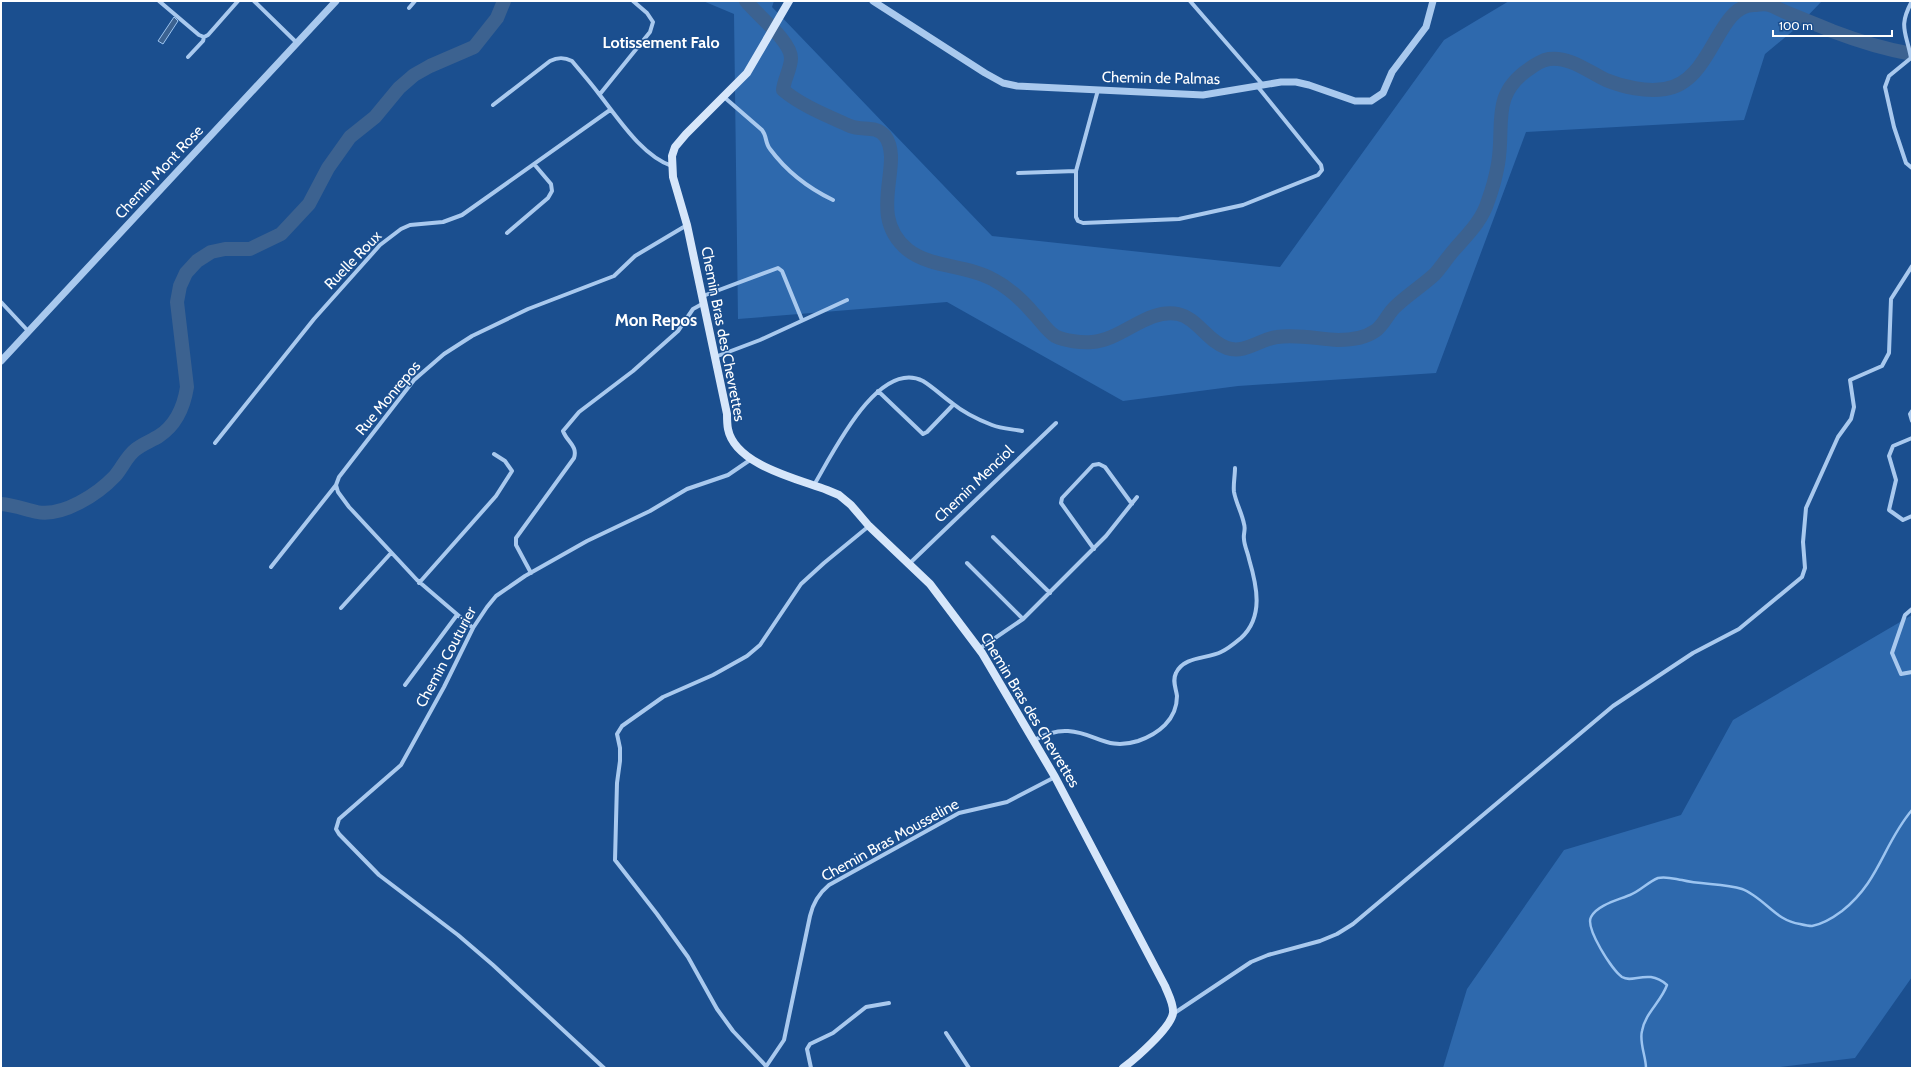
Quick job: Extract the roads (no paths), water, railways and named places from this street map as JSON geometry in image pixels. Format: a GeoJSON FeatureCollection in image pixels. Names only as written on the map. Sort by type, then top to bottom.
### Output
{"type":"FeatureCollection","features":[{"type":"Feature","properties":{"kind":"main road","name":"Chemin Bras des Chevrettes"},"geometry":{"type":"LineString","coordinates":[[788,1],[780,18],[748,73],[675,148],[672,156],[672,166],[704,300],[727,414],[728,430],[733,440],[750,460],[839,495],[852,505],[869,526],[910,563],[930,584],[979,649],[1034,740],[1165,986],[1173,1006],[1173,1014]]}},
{"type":"Feature","properties":{"kind":"main road"},"geometry":{"type":"LineString","coordinates":[[1123,1068],[1167,1026],[1173,1014]]}},
{"type":"Feature","properties":{"kind":"street"},"geometry":{"type":"LineString","coordinates":[[158,1],[199,35],[204,37]]}},
{"type":"Feature","properties":{"kind":"street"},"geometry":{"type":"LineString","coordinates":[[188,57],[203,41],[204,37],[208,35],[238,1]]}},
{"type":"Feature","properties":{"kind":"street"},"geometry":{"type":"LineString","coordinates":[[254,1],[297,43]]}},
{"type":"Feature","properties":{"kind":"street","name":"Chemin Mont Rose"},"geometry":{"type":"LineString","coordinates":[[1,361],[336,1]]}},
{"type":"Feature","properties":{"kind":"street"},"geometry":{"type":"LineString","coordinates":[[409,8],[415,1]]}},
{"type":"Feature","properties":{"kind":"street"},"geometry":{"type":"LineString","coordinates":[[600,94],[650,32],[653,22],[647,13],[633,1]]}},
{"type":"Feature","properties":{"kind":"street","name":"Chemin de Palmas"},"geometry":{"type":"LineString","coordinates":[[873,1],[984,73],[1003,82],[1033,87],[1203,95],[1296,82],[1355,101],[1363,102],[1378,98],[1383,93],[1398,63],[1426,27],[1433,1]]}},
{"type":"Feature","properties":{"kind":"street"},"geometry":{"type":"LineString","coordinates":[[1098,90],[1076,171],[1076,217],[1078,221],[1083,223],[1179,219],[1243,205],[1318,175],[1322,170],[1321,165],[1260,86],[1190,1]]}},
{"type":"Feature","properties":{"kind":"street"},"geometry":{"type":"LineString","coordinates":[[1912,1],[1904,16],[1903,28],[1912,58],[1889,76],[1885,87],[1894,127],[1906,163],[1912,168]]}},
{"type":"Feature","properties":{"kind":"street"},"geometry":{"type":"LineString","coordinates":[[493,105],[550,61],[560,58],[572,61],[600,94],[610,110],[650,154],[662,163],[672,166]]}},
{"type":"Feature","properties":{"kind":"street"},"geometry":{"type":"LineString","coordinates":[[724,97],[762,130],[766,135],[769,148],[794,174],[809,188],[833,200]]}},
{"type":"Feature","properties":{"kind":"street","name":"Ruelle Roux"},"geometry":{"type":"LineString","coordinates":[[215,443],[314,319],[380,245],[401,229],[410,225],[443,222],[462,215],[610,110]]}},
{"type":"Feature","properties":{"kind":"street"},"geometry":{"type":"LineString","coordinates":[[507,233],[548,198],[552,191],[551,184],[534,164]]}},
{"type":"Feature","properties":{"kind":"street"},"geometry":{"type":"LineString","coordinates":[[1018,173],[1076,171]]}},
{"type":"Feature","properties":{"kind":"street","name":"Rue Monrepos"},"geometry":{"type":"LineString","coordinates":[[270,567],[336,485],[339,477],[414,380],[444,354],[472,336],[528,309],[614,276],[635,256],[687,225]]}},
{"type":"Feature","properties":{"kind":"street"},"geometry":{"type":"LineString","coordinates":[[1173,1014],[1250,962],[1268,955],[1320,941],[1337,934],[1353,924],[1613,706],[1693,653],[1739,629],[1802,577],[1805,568],[1803,542],[1806,508],[1838,437],[1851,419],[1854,407],[1850,380],[1882,366],[1889,353],[1891,299],[1912,266]]}},
{"type":"Feature","properties":{"kind":"street"},"geometry":{"type":"LineString","coordinates":[[531,573],[516,545],[516,538],[574,458],[576,452],[565,438],[563,431],[579,412],[644,361],[682,327],[693,309],[704,300],[774,267],[778,268],[782,272],[802,320]]}},
{"type":"Feature","properties":{"kind":"street"},"geometry":{"type":"LineString","coordinates":[[715,358],[760,340],[847,300]]}},
{"type":"Feature","properties":{"kind":"street"},"geometry":{"type":"LineString","coordinates":[[1,302],[29,332]]}},
{"type":"Feature","properties":{"kind":"street","name":"Chemin Menciol"},"geometry":{"type":"LineString","coordinates":[[814,485],[860,412],[878,391],[893,381],[908,378],[917,379],[928,385],[953,405],[993,425],[1022,431]]}},
{"type":"Feature","properties":{"kind":"street"},"geometry":{"type":"LineString","coordinates":[[878,391],[920,433],[923,434],[927,432],[953,405]]}},
{"type":"Feature","properties":{"kind":"street"},"geometry":{"type":"LineString","coordinates":[[1912,411],[1910,414],[1912,421]]}},
{"type":"Feature","properties":{"kind":"street","name":"Chemin Menciol"},"geometry":{"type":"LineString","coordinates":[[910,563],[1056,423]]}},
{"type":"Feature","properties":{"kind":"street"},"geometry":{"type":"LineString","coordinates":[[1912,438],[1893,446],[1889,456],[1896,480],[1889,510],[1903,520],[1912,516]]}},
{"type":"Feature","properties":{"kind":"street"},"geometry":{"type":"LineString","coordinates":[[419,583],[496,496],[508,480],[512,472],[505,461],[494,454]]}},
{"type":"Feature","properties":{"kind":"street","name":"Chemin Couturier"},"geometry":{"type":"LineString","coordinates":[[604,1068],[493,965],[458,935],[379,875],[336,829],[339,819],[401,765],[440,694],[473,628],[487,606],[496,596],[531,573],[587,541],[650,511],[687,489],[737,471],[750,460]]}},
{"type":"Feature","properties":{"kind":"street"},"geometry":{"type":"LineString","coordinates":[[1094,549],[1061,503],[1062,498],[1093,465],[1098,464],[1105,467],[1132,504]]}},
{"type":"Feature","properties":{"kind":"street"},"geometry":{"type":"LineString","coordinates":[[1034,740],[1050,733],[1068,730],[1082,733],[1108,743],[1118,744],[1147,738],[1162,729],[1172,717],[1176,706],[1177,696],[1174,678],[1180,668],[1190,661],[1222,652],[1243,636],[1254,618],[1257,597],[1256,583],[1244,539],[1245,525],[1234,491],[1235,468]]}},
{"type":"Feature","properties":{"kind":"street"},"geometry":{"type":"LineString","coordinates":[[336,485],[343,500],[419,583],[473,628]]}},
{"type":"Feature","properties":{"kind":"street"},"geometry":{"type":"LineString","coordinates":[[979,649],[1023,619],[1094,549],[1137,498]]}},
{"type":"Feature","properties":{"kind":"street"},"geometry":{"type":"LineString","coordinates":[[765,1067],[733,1031],[717,1009],[688,957],[615,860],[617,783],[620,761],[620,748],[617,734],[622,726],[663,698],[713,675],[753,652],[760,645],[801,584],[869,526]]}},
{"type":"Feature","properties":{"kind":"street"},"geometry":{"type":"LineString","coordinates":[[993,537],[1050,593]]}},
{"type":"Feature","properties":{"kind":"street"},"geometry":{"type":"LineString","coordinates":[[340,608],[391,553]]}},
{"type":"Feature","properties":{"kind":"street"},"geometry":{"type":"LineString","coordinates":[[967,563],[1023,619]]}},
{"type":"Feature","properties":{"kind":"street"},"geometry":{"type":"LineString","coordinates":[[1912,608],[1905,615],[1892,653],[1901,674],[1912,672]]}},
{"type":"Feature","properties":{"kind":"street"},"geometry":{"type":"LineString","coordinates":[[405,685],[457,614]]}},
{"type":"Feature","properties":{"kind":"street","name":"Chemin Bras Mousseline"},"geometry":{"type":"LineString","coordinates":[[765,1067],[784,1040],[811,912],[816,898],[822,891],[829,885],[959,813],[1007,802],[1054,777]]}},
{"type":"Feature","properties":{"kind":"street"},"geometry":{"type":"LineString","coordinates":[[811,1068],[807,1049],[810,1044],[833,1033],[866,1007],[890,1003]]}},
{"type":"Feature","properties":{"kind":"street"},"geometry":{"type":"LineString","coordinates":[[946,1033],[970,1068]]}},
{"type":"Feature","properties":{"kind":"waterway"},"geometry":{"type":"LineString","coordinates":[[1,504],[47,513],[69,508],[90,497],[108,483],[115,476],[129,455],[165,432],[175,421],[184,401],[187,387],[177,302],[180,286],[186,273],[197,261],[211,252],[225,249],[250,249],[281,234],[309,204],[328,168],[350,137],[375,117],[399,88],[414,75],[430,66],[474,47],[497,18],[504,1]]}},
{"type":"Feature","properties":{"kind":"waterway"},"geometry":{"type":"LineString","coordinates":[[746,1],[773,28],[790,51],[791,62],[783,90],[807,106],[850,126],[877,130],[885,136],[890,148],[891,161],[887,206],[889,221],[895,236],[908,250],[927,260],[984,275],[994,280],[1010,291],[1030,309],[1052,334],[1064,339],[1083,342],[1103,340],[1145,320],[1167,313],[1185,316],[1214,341],[1227,348],[1234,349],[1246,348],[1271,338],[1285,336],[1338,340],[1352,339],[1362,337],[1378,329],[1394,308],[1435,274],[1474,227],[1482,215],[1491,192],[1497,169],[1504,100],[1509,89],[1517,79],[1531,67],[1541,62],[1549,59],[1564,60],[1579,65],[1606,80],[1620,85],[1650,90],[1665,89],[1681,83],[1694,73],[1731,17],[1741,8],[1763,4],[1773,6],[1852,38],[1881,47],[1912,54]]}},
{"type":"Feature","properties":{"kind":"waterway"},"geometry":{"type":"LineString","coordinates":[[1646,1068],[1641,1040],[1642,1031],[1646,1019],[1661,997],[1667,985],[1654,978],[1647,977],[1626,979],[1618,973],[1606,958],[1592,930],[1590,922],[1591,917],[1598,909],[1608,903],[1634,893],[1658,878],[1667,877],[1742,889],[1759,899],[1786,920],[1812,926],[1820,924],[1842,911],[1865,887],[1894,836],[1912,810]]}},
{"type":"Feature","properties":{"kind":"district","name":"Lotissement Falo"},"geometry":{"type":"Point","coordinates":[661,42]}},
{"type":"Feature","properties":{"kind":"district","name":"Mon Repos"},"geometry":{"type":"Point","coordinates":[656,320]}}]}
